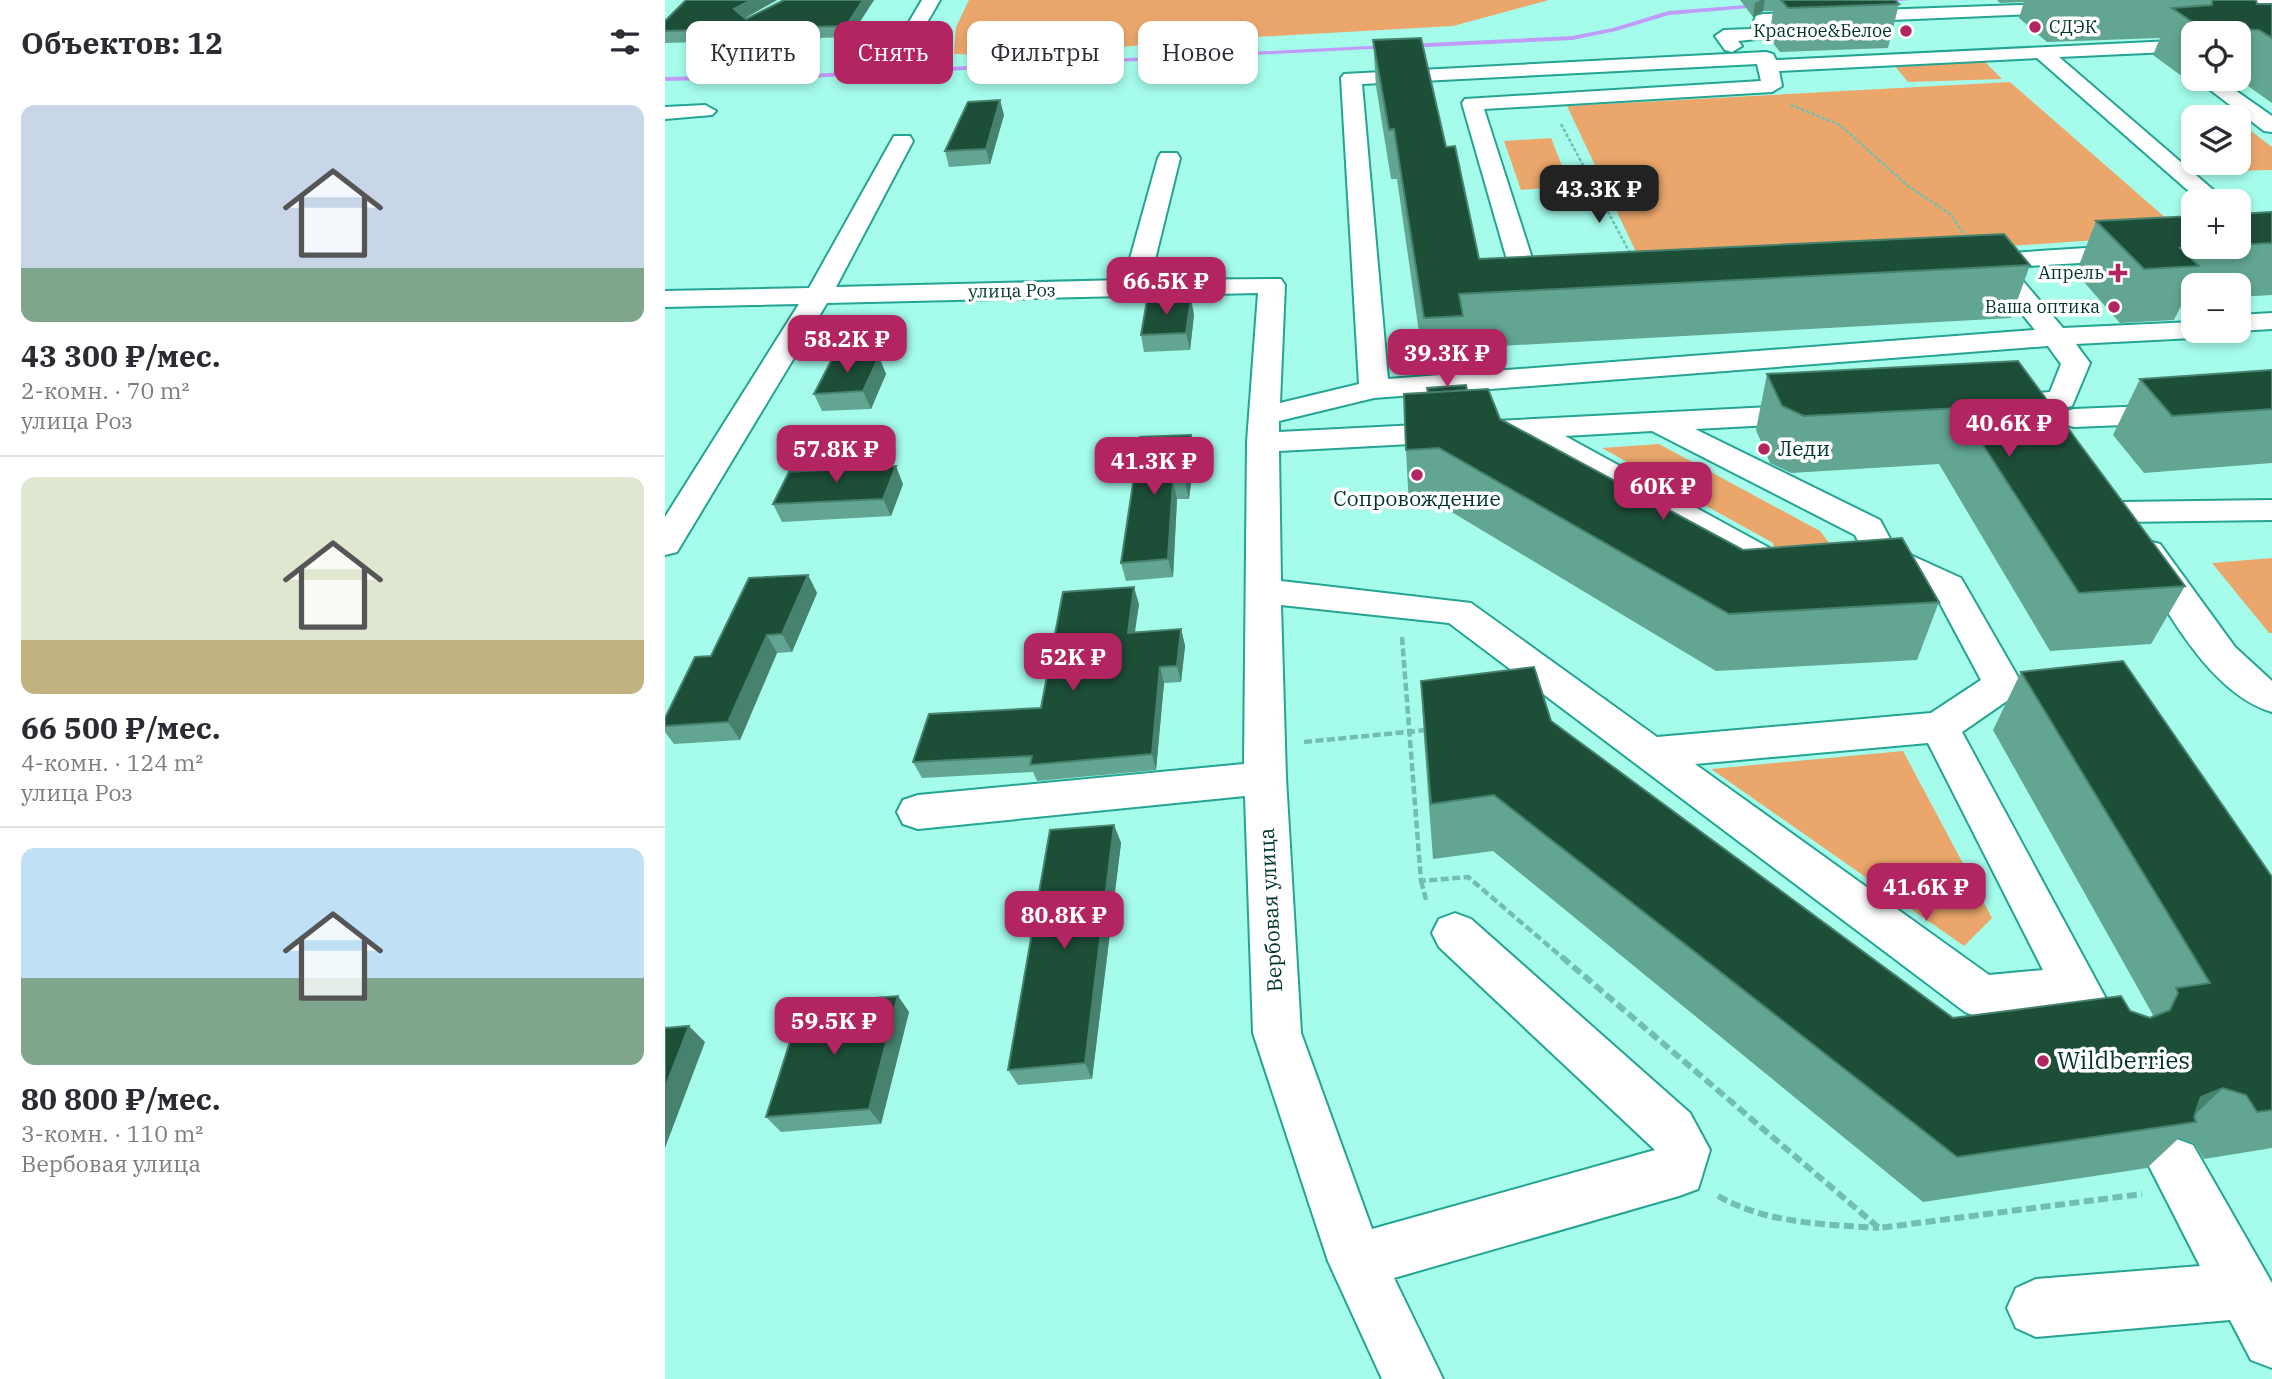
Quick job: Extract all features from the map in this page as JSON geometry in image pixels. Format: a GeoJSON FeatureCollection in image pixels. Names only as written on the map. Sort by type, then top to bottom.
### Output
{"type":"FeatureCollection","features":[{"type":"Feature","properties":{"kind":"street"},"geometry":{"type":"LineString","coordinates":[[919,21],[931,0]]}},
{"type":"Feature","properties":{"kind":"street"},"geometry":{"type":"LineString","coordinates":[[2260,0],[2272,8]]}},
{"type":"Feature","properties":{"kind":"street"},"geometry":{"type":"LineString","coordinates":[[1762,67],[1759,34],[1763,20],[2094,7]]}},
{"type":"Feature","properties":{"kind":"street"},"geometry":{"type":"LineString","coordinates":[[1759,34],[1724,36],[1762,67]]}},
{"type":"Feature","properties":{"kind":"street"},"geometry":{"type":"LineString","coordinates":[[1374,388],[1351,78],[1762,67],[2162,47],[2181,52]]}},
{"type":"Feature","properties":{"kind":"street"},"geometry":{"type":"LineString","coordinates":[[2041,52],[2200,189]]}},
{"type":"Feature","properties":{"kind":"street"},"geometry":{"type":"LineString","coordinates":[[1568,290],[1529,292],[1472,103],[1548,98],[1762,67]]}},
{"type":"Feature","properties":{"kind":"street"},"geometry":{"type":"LineString","coordinates":[[2223,91],[2272,126]]}},
{"type":"Feature","properties":{"kind":"street"},"geometry":{"type":"LineString","coordinates":[[665,113],[705,111]]}},
{"type":"Feature","properties":{"kind":"street"},"geometry":{"type":"LineString","coordinates":[[665,544],[820,294],[902,141]]}},
{"type":"Feature","properties":{"kind":"street"},"geometry":{"type":"LineString","coordinates":[[1135,289],[1170,158]]}},
{"type":"Feature","properties":{"kind":"street"},"geometry":{"type":"LineString","coordinates":[[1951,263],[2181,249]]}},
{"type":"Feature","properties":{"kind":"street"},"geometry":{"type":"LineString","coordinates":[[1992,260],[2076,363],[2070,421]]}},
{"type":"Feature","properties":{"kind":"street","name":"улица Роз"},"geometry":{"type":"LineString","coordinates":[[665,299],[1272,285],[1265,429]]}},
{"type":"Feature","properties":{"kind":"street"},"geometry":{"type":"LineString","coordinates":[[2251,322],[2272,321]]}},
{"type":"Feature","properties":{"kind":"street"},"geometry":{"type":"LineString","coordinates":[[1265,429],[1374,388],[2055,337],[2181,331]]}},
{"type":"Feature","properties":{"kind":"street"},"geometry":{"type":"LineString","coordinates":[[1963,405],[2070,421],[2272,410]]}},
{"type":"Feature","properties":{"kind":"street"},"geometry":{"type":"LineString","coordinates":[[1265,429],[1534,431],[1838,412]]}},
{"type":"Feature","properties":{"kind":"street"},"geometry":{"type":"LineString","coordinates":[[1649,753],[1940,727],[2003,684],[1948,586],[1882,555],[1868,528],[1657,422]]}},
{"type":"Feature","properties":{"kind":"street","name":"Вербовая улица"},"geometry":{"type":"LineString","coordinates":[[1265,429],[1265,762],[1277,1033],[1356,1261],[1413,1379]]}},
{"type":"Feature","properties":{"kind":"street"},"geometry":{"type":"LineString","coordinates":[[1534,431],[1792,575],[1852,573],[1882,555]]}},
{"type":"Feature","properties":{"kind":"street"},"geometry":{"type":"LineString","coordinates":[[2272,510],[2112,501],[2238,678],[2262,695],[2272,698]]}},
{"type":"Feature","properties":{"kind":"street"},"geometry":{"type":"LineString","coordinates":[[1263,591],[1458,612],[1982,997],[2076,988]]}},
{"type":"Feature","properties":{"kind":"street"},"geometry":{"type":"LineString","coordinates":[[1940,727],[2106,1043]]}},
{"type":"Feature","properties":{"kind":"street"},"geometry":{"type":"LineString","coordinates":[[918,812],[1265,762]]}},
{"type":"Feature","properties":{"kind":"street"},"geometry":{"type":"LineString","coordinates":[[1356,1261],[1679,1170],[1684,1150],[1672,1131],[1455,933]]}},
{"type":"Feature","properties":{"kind":"street"},"geometry":{"type":"LineString","coordinates":[[2181,1176],[2272,1339]]}},
{"type":"Feature","properties":{"kind":"street"},"geometry":{"type":"LineString","coordinates":[[2036,1308],[2245,1290]]}},
{"type":"Feature","properties":{"kind":"path"},"geometry":{"type":"LineString","coordinates":[[1762,67],[1780,100],[1840,125],[1908,187],[1950,214],[1965,237],[1992,260]]}},
{"type":"Feature","properties":{"kind":"path"},"geometry":{"type":"LineString","coordinates":[[1548,98],[1635,263]]}},
{"type":"Feature","properties":{"kind":"path"},"geometry":{"type":"LineString","coordinates":[[1400,606],[1421,881],[1468,877],[1879,1228]]}},
{"type":"Feature","properties":{"kind":"path"},"geometry":{"type":"LineString","coordinates":[[1265,762],[1436,729]]}},
{"type":"Feature","properties":{"kind":"path"},"geometry":{"type":"LineString","coordinates":[[1679,1170],[1733,1206],[1780,1219],[1879,1228],[2181,1176]]}},
{"type":"Feature","properties":{"kind":"shaded area"},"geometry":{"type":"Polygon","coordinates":[[[969,0],[1549,0],[1453,26],[1258,37],[1258,21],[1138,21],[1138,45],[1124,47],[1124,21],[967,21],[967,54],[954,54],[956,27],[969,0]]]}},
{"type":"Feature","properties":{"kind":"shaded area"},"geometry":{"type":"Polygon","coordinates":[[[1985,62],[2002,79],[1908,82],[1894,65],[1985,62]]]}},
{"type":"Feature","properties":{"kind":"shaded area"},"geometry":{"type":"Polygon","coordinates":[[[2010,82],[2181,231],[2181,234],[1645,271],[1567,106],[2010,82]]]}},
{"type":"Feature","properties":{"kind":"shaded area"},"geometry":{"type":"Polygon","coordinates":[[[2251,131],[2272,147],[2272,170],[2251,170],[2251,131]]]}},
{"type":"Feature","properties":{"kind":"shaded area"},"geometry":{"type":"Polygon","coordinates":[[[1551,138],[1570,186],[1521,190],[1504,141],[1551,138]]]}},
{"type":"Feature","properties":{"kind":"shaded area"},"geometry":{"type":"Polygon","coordinates":[[[1659,444],[1820,531],[1830,544],[1775,555],[1773,543],[1602,448],[1659,444]]]}},
{"type":"Feature","properties":{"kind":"shaded area"},"geometry":{"type":"Polygon","coordinates":[[[2272,558],[2272,633],[2269,633],[2212,563],[2272,558]]]}},
{"type":"Feature","properties":{"kind":"shaded area"},"geometry":{"type":"Polygon","coordinates":[[[1903,751],[1992,918],[1964,946],[1711,769],[1903,751]]]}},
{"type":"Feature","properties":{"kind":"building"},"geometry":{"type":"Polygon","coordinates":[[[686,0],[751,0],[734,9],[746,19],[784,0],[863,0],[849,21],[834,21],[834,26],[820,27],[820,21],[686,21],[686,30],[665,31],[665,21],[686,0]]]}},
{"type":"Feature","properties":{"kind":"building"},"geometry":{"type":"Polygon","coordinates":[[[1781,0],[1895,0],[1899,4],[1788,8],[1781,0]]]}},
{"type":"Feature","properties":{"kind":"building"},"geometry":{"type":"Polygon","coordinates":[[[2212,0],[2256,0],[2257,4],[2272,4],[2272,38],[2259,30],[2251,30],[2251,21],[2191,21],[2172,8],[2212,5],[2212,0]]]}},
{"type":"Feature","properties":{"kind":"building"},"geometry":{"type":"Polygon","coordinates":[[[1421,38],[1446,147],[1455,146],[1479,259],[2004,234],[2030,265],[1459,294],[1463,316],[1424,318],[1394,129],[1389,130],[1373,40],[1421,38]]]}},
{"type":"Feature","properties":{"kind":"building"},"geometry":{"type":"Polygon","coordinates":[[[1000,100],[986,149],[945,151],[968,102],[1000,100]]]}},
{"type":"Feature","properties":{"kind":"building"},"geometry":{"type":"Polygon","coordinates":[[[2272,212],[2272,243],[2251,244],[2251,213],[2272,212]]]}},
{"type":"Feature","properties":{"kind":"building"},"geometry":{"type":"Polygon","coordinates":[[[2181,217],[2181,259],[2192,259],[2199,266],[2144,269],[2096,221],[2181,217]]]}},
{"type":"Feature","properties":{"kind":"building"},"geometry":{"type":"Polygon","coordinates":[[[1191,298],[1186,333],[1141,335],[1147,300],[1191,298]]]}},
{"type":"Feature","properties":{"kind":"building"},"geometry":{"type":"Polygon","coordinates":[[[879,357],[863,391],[814,394],[832,359],[879,357]]]}},
{"type":"Feature","properties":{"kind":"building"},"geometry":{"type":"Polygon","coordinates":[[[2018,361],[2185,586],[2079,593],[1959,408],[1804,416],[1782,406],[1767,374],[2018,361]]]}},
{"type":"Feature","properties":{"kind":"building"},"geometry":{"type":"Polygon","coordinates":[[[2272,370],[2272,409],[2172,416],[2140,379],[2272,370]]]}},
{"type":"Feature","properties":{"kind":"building"},"geometry":{"type":"Polygon","coordinates":[[[1466,385],[1467,390],[1428,393],[1427,388],[1466,385]]]}},
{"type":"Feature","properties":{"kind":"building"},"geometry":{"type":"Polygon","coordinates":[[[1488,389],[1500,419],[1743,550],[1902,538],[1939,602],[1729,614],[1439,448],[1406,450],[1404,394],[1488,389]]]}},
{"type":"Feature","properties":{"kind":"building"},"geometry":{"type":"Polygon","coordinates":[[[1191,435],[1185,481],[1173,481],[1168,559],[1121,563],[1140,437],[1191,435]]]}},
{"type":"Feature","properties":{"kind":"building"},"geometry":{"type":"Polygon","coordinates":[[[896,466],[883,499],[773,504],[789,472],[896,466]]]}},
{"type":"Feature","properties":{"kind":"building"},"geometry":{"type":"Polygon","coordinates":[[[808,575],[782,634],[767,635],[728,722],[665,726],[665,718],[695,657],[711,656],[749,578],[808,575]]]}},
{"type":"Feature","properties":{"kind":"building"},"geometry":{"type":"Polygon","coordinates":[[[1134,587],[1128,633],[1181,629],[1177,666],[1160,667],[1152,754],[1030,765],[1032,756],[913,762],[929,714],[1041,708],[1063,592],[1134,587]]]}},
{"type":"Feature","properties":{"kind":"building"},"geometry":{"type":"Polygon","coordinates":[[[2123,661],[2272,877],[2272,1110],[2257,1112],[2246,1095],[2223,1088],[2201,1097],[2194,1117],[2196,1122],[1957,1157],[1494,795],[1431,804],[1421,681],[1534,667],[1551,721],[1953,1018],[2121,996],[2130,1011],[2150,1018],[2170,1010],[2178,993],[2176,988],[2210,983],[2021,672],[2123,661]]]}},
{"type":"Feature","properties":{"kind":"building"},"geometry":{"type":"Polygon","coordinates":[[[1114,825],[1085,1063],[1008,1070],[1050,830],[1114,825]]]}},
{"type":"Feature","properties":{"kind":"building"},"geometry":{"type":"Polygon","coordinates":[[[898,996],[869,1109],[766,1117],[802,1004],[898,996]]]}},
{"type":"Feature","properties":{"kind":"building"},"geometry":{"type":"Polygon","coordinates":[[[689,1026],[665,1088],[665,1028],[689,1026]]]}},
{"type":"Feature","properties":{"kind":"waterway"},"geometry":{"type":"LineString","coordinates":[[1879,1],[1908,0]]}},
{"type":"Feature","properties":{"kind":"waterway"},"geometry":{"type":"LineString","coordinates":[[1407,46],[1572,38],[1614,30],[1668,13],[1759,6]]}},
{"type":"Feature","properties":{"kind":"waterway"},"geometry":{"type":"LineString","coordinates":[[665,79],[809,76],[1388,47]]}},
{"type":"Feature","properties":{"kind":"place","name":"СДЭК"},"geometry":{"type":"Point","coordinates":[2035,27]}},
{"type":"Feature","properties":{"kind":"place","name":"Красное&Белое"},"geometry":{"type":"Point","coordinates":[1906,31]}},
{"type":"Feature","properties":{"kind":"place","name":"Апрель"},"geometry":{"type":"Point","coordinates":[2118,273]}},
{"type":"Feature","properties":{"kind":"place","name":"Ваша оптика"},"geometry":{"type":"Point","coordinates":[2114,307]}},
{"type":"Feature","properties":{"kind":"place","name":"Леди"},"geometry":{"type":"Point","coordinates":[1764,449]}},
{"type":"Feature","properties":{"kind":"place","name":"Сопровождение"},"geometry":{"type":"Point","coordinates":[1417,475]}},
{"type":"Feature","properties":{"kind":"place","name":"Wildberries"},"geometry":{"type":"Point","coordinates":[2043,1061]}}]}
